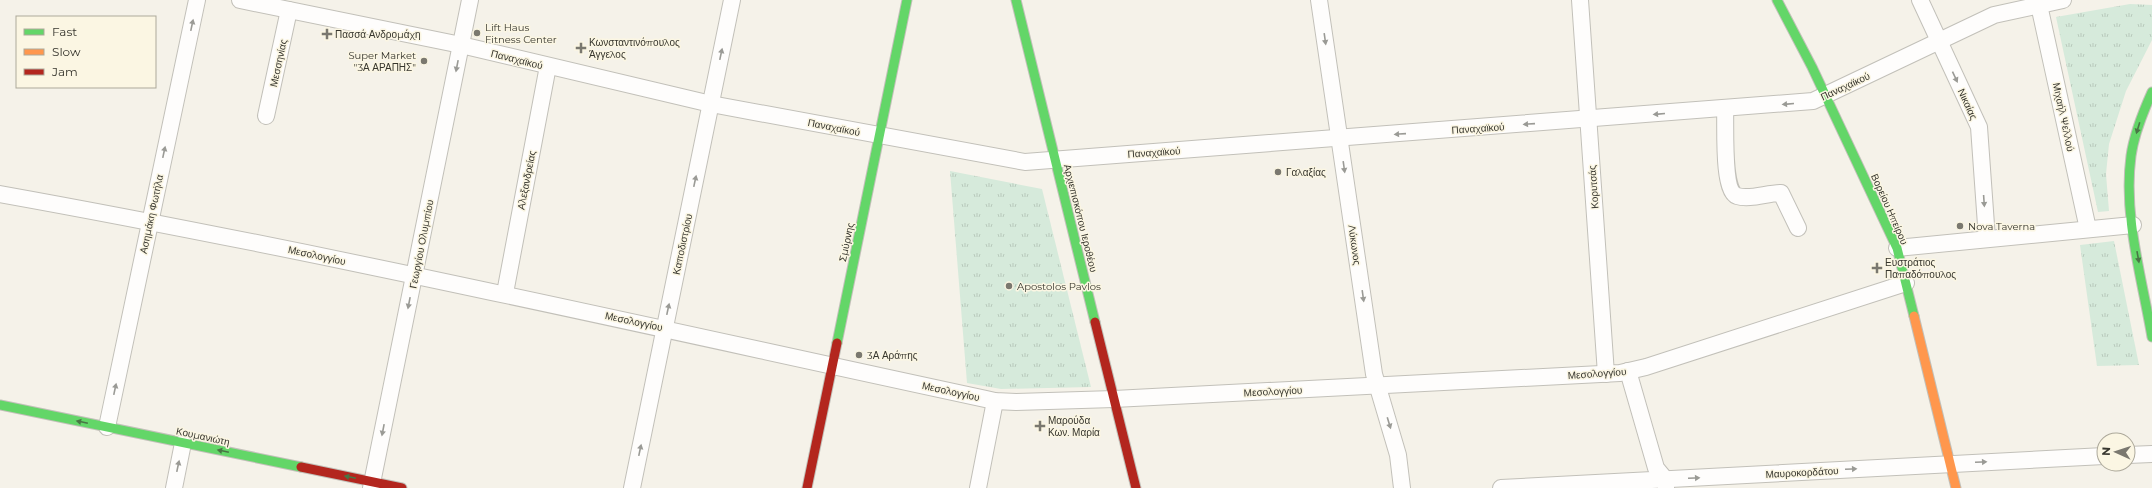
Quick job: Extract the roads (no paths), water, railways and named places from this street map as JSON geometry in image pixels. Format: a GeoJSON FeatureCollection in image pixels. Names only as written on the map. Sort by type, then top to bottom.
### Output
{"type":"FeatureCollection","features":[{"type":"Feature","properties":{"kind":"main road","name":"Σμύρνης"},"geometry":{"type":"LineString","coordinates":[[807,488],[907,0]]}},
{"type":"Feature","properties":{"kind":"main road","name":"Αρχιεπισκόπου Ιεροθέου"},"geometry":{"type":"LineString","coordinates":[[1016,0],[1136,488]]}},
{"type":"Feature","properties":{"kind":"main road","name":"Βορείου Ηπείρου"},"geometry":{"type":"LineString","coordinates":[[1777,0],[1826,96],[1897,248],[1956,488]]}},
{"type":"Feature","properties":{"kind":"main road"},"geometry":{"type":"LineString","coordinates":[[2152,92],[2139,125],[2131,156],[2130,189],[2133,225],[2152,337]]}},
{"type":"Feature","properties":{"kind":"main road","name":"Κουμανιώτη"},"geometry":{"type":"LineString","coordinates":[[0,405],[183,443],[372,485],[402,488]]}},
{"type":"Feature","properties":{"kind":"street","name":"Ασημάκη Φωτήλα"},"geometry":{"type":"LineString","coordinates":[[107,427],[197,0]]}},
{"type":"Feature","properties":{"kind":"street","name":"Παναχαϊκού"},"geometry":{"type":"LineString","coordinates":[[240,0],[461,45],[711,104],[1012,161],[1025,162],[1588,120],[1806,102],[1826,96],[1994,15],[2063,0]]}},
{"type":"Feature","properties":{"kind":"street","name":"Γεωργίου Ολυμπίου"},"geometry":{"type":"LineString","coordinates":[[372,485],[470,0]]}},
{"type":"Feature","properties":{"kind":"street","name":"Καποδιστρίου"},"geometry":{"type":"LineString","coordinates":[[632,488],[732,0]]}},
{"type":"Feature","properties":{"kind":"street","name":"Λύκωνος"},"geometry":{"type":"LineString","coordinates":[[1319,0],[1377,386],[1398,455],[1402,488]]}},
{"type":"Feature","properties":{"kind":"street","name":"Κορυτσάς"},"geometry":{"type":"LineString","coordinates":[[1580,0],[1606,374]]}},
{"type":"Feature","properties":{"kind":"street","name":"Νικαίας"},"geometry":{"type":"LineString","coordinates":[[1920,0],[1979,127],[1987,239]]}},
{"type":"Feature","properties":{"kind":"street","name":"Μιχαήλ Ψελλού"},"geometry":{"type":"LineString","coordinates":[[2039,5],[2088,229]]}},
{"type":"Feature","properties":{"kind":"street","name":"Μεσσηνίας"},"geometry":{"type":"LineString","coordinates":[[266,116],[289,10]]}},
{"type":"Feature","properties":{"kind":"street","name":"Αλεξανδρείας"},"geometry":{"type":"LineString","coordinates":[[505,293],[548,66]]}},
{"type":"Feature","properties":{"kind":"street"},"geometry":{"type":"LineString","coordinates":[[1725,109],[1727,174],[1730,190],[1735,195],[1741,197],[1780,193],[1798,228]]}},
{"type":"Feature","properties":{"kind":"street","name":"Μεσολογγίου"},"geometry":{"type":"LineString","coordinates":[[0,194],[150,220],[505,293],[995,401],[1016,402],[1114,399],[1606,374],[1628,371],[1906,283]]}},
{"type":"Feature","properties":{"kind":"street"},"geometry":{"type":"LineString","coordinates":[[1897,248],[2133,225]]}},
{"type":"Feature","properties":{"kind":"street"},"geometry":{"type":"LineString","coordinates":[[1628,371],[1656,468],[1666,484]]}},
{"type":"Feature","properties":{"kind":"street"},"geometry":{"type":"LineString","coordinates":[[978,488],[995,401]]}},
{"type":"Feature","properties":{"kind":"street"},"geometry":{"type":"LineString","coordinates":[[174,488],[183,443]]}},
{"type":"Feature","properties":{"kind":"street"},"geometry":{"type":"LineString","coordinates":[[2136,455],[2152,454]]}},
{"type":"Feature","properties":{"kind":"street","name":"Μαυροκορδάτου"},"geometry":{"type":"LineString","coordinates":[[1501,488],[1666,484],[1951,463],[2096,456]]}},
{"type":"Feature","properties":{"kind":"place","name":"Lift Haus Fitness Center"},"geometry":{"type":"Point","coordinates":[477,33]}},
{"type":"Feature","properties":{"kind":"place","name":"Πασσά Ανδρομάχη"},"geometry":{"type":"Point","coordinates":[327,34]}},
{"type":"Feature","properties":{"kind":"place","name":"Κωνσταντινόπουλος Άγγελος"},"geometry":{"type":"Point","coordinates":[581,48]}},
{"type":"Feature","properties":{"kind":"place","name":"Super Market \"3Α ΑΡΑΠΗΣ\""},"geometry":{"type":"Point","coordinates":[424,61]}},
{"type":"Feature","properties":{"kind":"place","name":"Γαλαξίας"},"geometry":{"type":"Point","coordinates":[1278,172]}},
{"type":"Feature","properties":{"kind":"place","name":"Nova Taverna"},"geometry":{"type":"Point","coordinates":[1960,226]}},
{"type":"Feature","properties":{"kind":"place","name":"Ευστράτιος Παπαδόπουλος"},"geometry":{"type":"Point","coordinates":[1877,268]}},
{"type":"Feature","properties":{"kind":"place","name":"Apostolos Pavlos"},"geometry":{"type":"Point","coordinates":[1009,286]}},
{"type":"Feature","properties":{"kind":"place","name":"3Α Αράπης"},"geometry":{"type":"Point","coordinates":[859,355]}},
{"type":"Feature","properties":{"kind":"place","name":"Μαρούδα Κων. Μαρία"},"geometry":{"type":"Point","coordinates":[1040,426]}}]}
